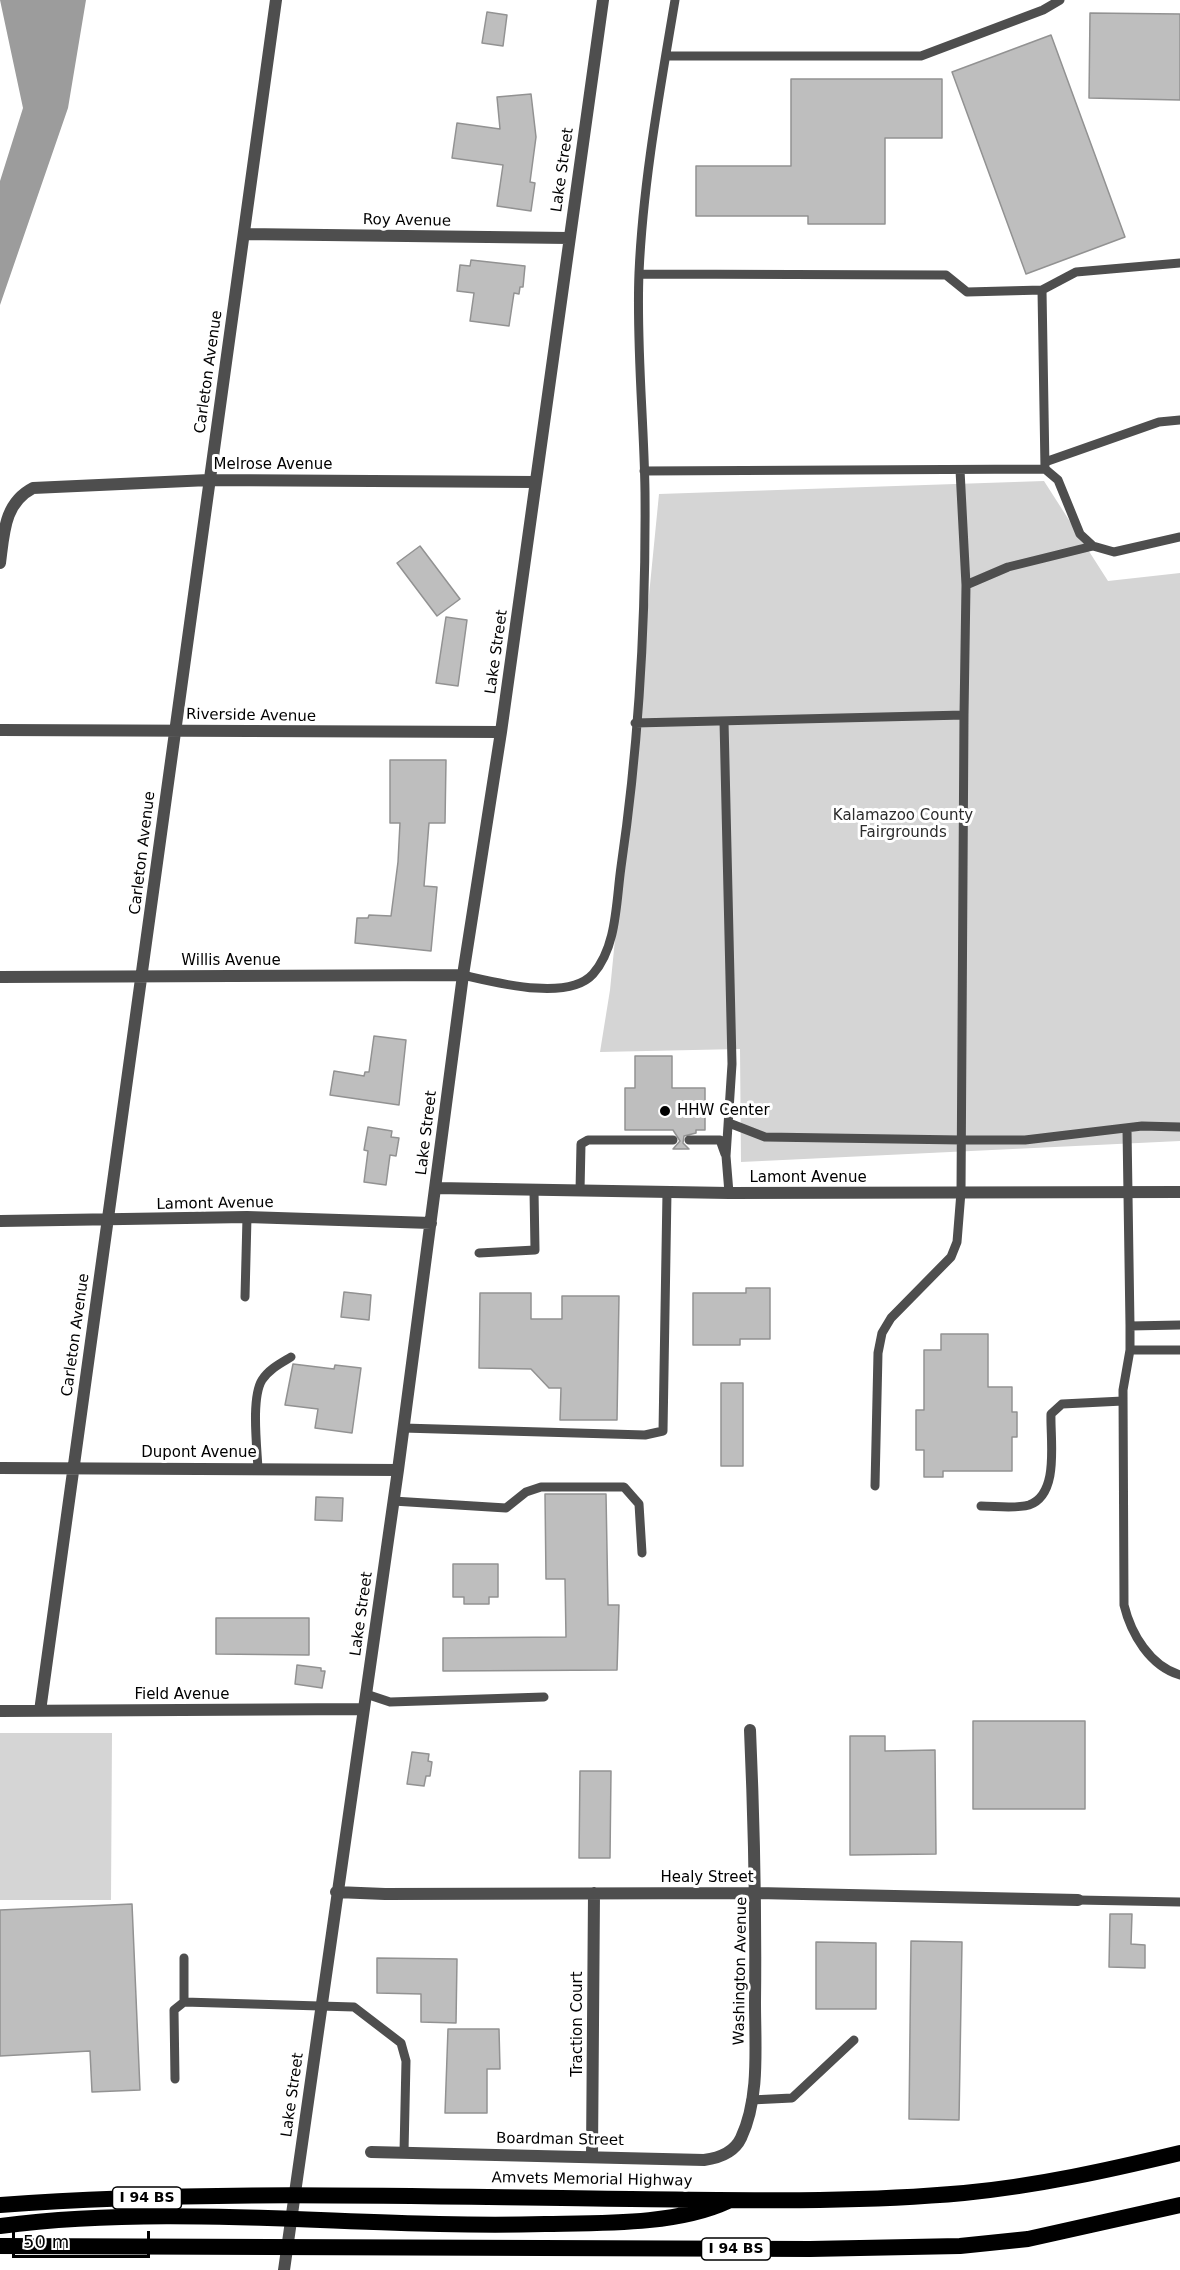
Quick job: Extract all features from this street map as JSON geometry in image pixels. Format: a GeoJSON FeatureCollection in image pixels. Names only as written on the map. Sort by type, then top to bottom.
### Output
{"type":"FeatureCollection","features":[{"type":"Feature","properties":{"kind":"highway","name":"Amvets Memorial Highway"},"geometry":{"type":"LineString","coordinates":[[0,2205],[90,2199],[295,2195],[813,2200],[966,2193],[1100,2172],[1180,2153]]}},
{"type":"Feature","properties":{"kind":"highway"},"geometry":{"type":"LineString","coordinates":[[0,2226],[59,2220],[146,2217],[292,2219],[442,2226],[623,2221],[706,2212],[732,2200]]}},
{"type":"Feature","properties":{"kind":"highway","name":"I 94 BS"},"geometry":{"type":"LineString","coordinates":[[0,2246],[810,2249],[960,2246],[1028,2239],[1180,2205]]}},
{"type":"Feature","properties":{"kind":"street","name":"Carleton Avenue"},"geometry":{"type":"LineString","coordinates":[[39,1711],[276,0]]}},
{"type":"Feature","properties":{"kind":"street","name":"Lake Street"},"geometry":{"type":"LineString","coordinates":[[284,2270],[336,1892],[404,1428],[463,975],[501,732],[603,0]]}},
{"type":"Feature","properties":{"kind":"street","name":"Roy Avenue"},"geometry":{"type":"LineString","coordinates":[[244,234],[569,238]]}},
{"type":"Feature","properties":{"kind":"street","name":"Melrose Avenue"},"geometry":{"type":"LineString","coordinates":[[0,563],[5,522],[15,501],[33,488],[46,486],[209,480],[535,482]]}},
{"type":"Feature","properties":{"kind":"street","name":"Riverside Avenue"},"geometry":{"type":"LineString","coordinates":[[0,730],[501,732]]}},
{"type":"Feature","properties":{"kind":"street","name":"Willis Avenue"},"geometry":{"type":"LineString","coordinates":[[0,977],[463,975]]}},
{"type":"Feature","properties":{"kind":"street","name":"Lamont Avenue"},"geometry":{"type":"LineString","coordinates":[[436,1188],[729,1193],[1180,1192]]}},
{"type":"Feature","properties":{"kind":"street","name":"Lamont Avenue"},"geometry":{"type":"LineString","coordinates":[[0,1221],[247,1217],[431,1223]]}},
{"type":"Feature","properties":{"kind":"street","name":"Dupont Avenue"},"geometry":{"type":"LineString","coordinates":[[0,1468],[398,1470]]}},
{"type":"Feature","properties":{"kind":"street","name":"Field Avenue"},"geometry":{"type":"LineString","coordinates":[[0,1711],[363,1709]]}},
{"type":"Feature","properties":{"kind":"street","name":"Washington Avenue"},"geometry":{"type":"LineString","coordinates":[[741,2139],[751,2100],[755,2054],[757,1893],[750,1730]]}},
{"type":"Feature","properties":{"kind":"street","name":"Healy Street"},"geometry":{"type":"LineString","coordinates":[[336,1892],[757,1893],[1078,1900]]}},
{"type":"Feature","properties":{"kind":"street","name":"Traction Court"},"geometry":{"type":"LineString","coordinates":[[592,2155],[594,1893]]}},
{"type":"Feature","properties":{"kind":"street","name":"Boardman Street"},"geometry":{"type":"LineString","coordinates":[[371,2152],[710,2159],[725,2155],[741,2139]]}},
{"type":"Feature","properties":{"kind":"lane"},"geometry":{"type":"LineString","coordinates":[[463,975],[514,987],[542,989],[568,986],[591,977],[609,950],[630,802],[642,630],[644,471],[639,274],[645,204],[675,0]]}},
{"type":"Feature","properties":{"kind":"lane"},"geometry":{"type":"LineString","coordinates":[[666,56],[921,56],[1043,10],[1060,0]]}},
{"type":"Feature","properties":{"kind":"lane"},"geometry":{"type":"LineString","coordinates":[[639,274],[946,274],[967,292],[1042,290],[1076,272],[1180,263]]}},
{"type":"Feature","properties":{"kind":"lane"},"geometry":{"type":"LineString","coordinates":[[1042,290],[1045,465],[1058,480],[1080,534],[1093,546],[1114,552],[1180,537]]}},
{"type":"Feature","properties":{"kind":"lane"},"geometry":{"type":"LineString","coordinates":[[644,471],[960,470],[1045,465],[1159,422],[1180,420]]}},
{"type":"Feature","properties":{"kind":"lane"},"geometry":{"type":"LineString","coordinates":[[875,1486],[878,1353],[882,1333],[891,1318],[951,1257],[957,1242],[961,1192],[966,585],[960,470]]}},
{"type":"Feature","properties":{"kind":"lane"},"geometry":{"type":"LineString","coordinates":[[966,585],[1008,567],[1093,546]]}},
{"type":"Feature","properties":{"kind":"lane"},"geometry":{"type":"LineString","coordinates":[[635,723],[964,715]]}},
{"type":"Feature","properties":{"kind":"lane"},"geometry":{"type":"LineString","coordinates":[[724,721],[732,1064],[726,1156],[729,1193]]}},
{"type":"Feature","properties":{"kind":"lane"},"geometry":{"type":"LineString","coordinates":[[729,1123],[765,1137],[961,1140],[1025,1140],[1127,1129],[1180,1127]]}},
{"type":"Feature","properties":{"kind":"lane"},"geometry":{"type":"LineString","coordinates":[[1127,1129],[1130,1350],[1123,1401],[1124,1605],[1132,1630],[1149,1655],[1173,1673],[1180,1675]]}},
{"type":"Feature","properties":{"kind":"lane"},"geometry":{"type":"LineString","coordinates":[[580,1191],[581,1144],[588,1140],[673,1140]]}},
{"type":"Feature","properties":{"kind":"lane"},"geometry":{"type":"LineString","coordinates":[[689,1140],[720,1140],[726,1156]]}},
{"type":"Feature","properties":{"kind":"lane"},"geometry":{"type":"LineString","coordinates":[[479,1252],[535,1250],[534,1190]]}},
{"type":"Feature","properties":{"kind":"lane"},"geometry":{"type":"LineString","coordinates":[[404,1428],[645,1435],[663,1431],[667,1192]]}},
{"type":"Feature","properties":{"kind":"lane"},"geometry":{"type":"LineString","coordinates":[[245,1297],[247,1217]]}},
{"type":"Feature","properties":{"kind":"lane"},"geometry":{"type":"LineString","coordinates":[[1130,1326],[1180,1325]]}},
{"type":"Feature","properties":{"kind":"lane"},"geometry":{"type":"LineString","coordinates":[[1130,1350],[1180,1350]]}},
{"type":"Feature","properties":{"kind":"lane"},"geometry":{"type":"LineString","coordinates":[[258,1469],[258,1390],[261,1382],[273,1368],[291,1357]]}},
{"type":"Feature","properties":{"kind":"lane"},"geometry":{"type":"LineString","coordinates":[[981,1506],[1028,1505],[1040,1498],[1047,1488],[1051,1414],[1062,1404],[1123,1401]]}},
{"type":"Feature","properties":{"kind":"lane"},"geometry":{"type":"LineString","coordinates":[[393,1501],[506,1508],[526,1492],[541,1487],[624,1487],[639,1504],[642,1553]]}},
{"type":"Feature","properties":{"kind":"lane"},"geometry":{"type":"LineString","coordinates":[[366,1694],[390,1702],[544,1698]]}},
{"type":"Feature","properties":{"kind":"lane"},"geometry":{"type":"LineString","coordinates":[[1078,1900],[1180,1902]]}},
{"type":"Feature","properties":{"kind":"lane"},"geometry":{"type":"LineString","coordinates":[[184,1958],[184,2002]]}},
{"type":"Feature","properties":{"kind":"lane"},"geometry":{"type":"LineString","coordinates":[[175,2079],[174,2010],[184,2002],[320,2008],[354,2007],[401,2043],[406,2061],[404,2152]]}},
{"type":"Feature","properties":{"kind":"lane"},"geometry":{"type":"LineString","coordinates":[[751,2100],[792,2098],[854,2040]]}},
{"type":"Feature","properties":{"kind":"green space","name":"Kalamazoo County Fairgrounds"},"geometry":{"type":"Polygon","coordinates":[[[1044,481],[1108,581],[1180,573],[1180,1141],[741,1162],[740,1049],[600,1052],[610,990],[659,494],[1044,481]]]}},
{"type":"Feature","properties":{"kind":"green space"},"geometry":{"type":"Polygon","coordinates":[[[0,1733],[112,1733],[111,1900],[0,1900],[0,1733]]]}},
{"type":"Feature","properties":{"kind":"shaded area"},"geometry":{"type":"Polygon","coordinates":[[[0,0],[86,0],[68,108],[0,305],[0,181],[23,108],[0,0]]]}},
{"type":"Feature","properties":{"kind":"building"},"geometry":{"type":"Polygon","coordinates":[[[487,12],[507,15],[503,46],[482,43],[487,12]]]}},
{"type":"Feature","properties":{"kind":"building"},"geometry":{"type":"Polygon","coordinates":[[[1090,13],[1180,14],[1180,100],[1089,98],[1090,13]]]}},
{"type":"Feature","properties":{"kind":"building"},"geometry":{"type":"Polygon","coordinates":[[[1051,35],[1125,237],[1026,274],[952,72],[1051,35]]]}},
{"type":"Feature","properties":{"kind":"building"},"geometry":{"type":"Polygon","coordinates":[[[791,79],[942,79],[942,138],[885,138],[885,224],[808,224],[808,216],[696,216],[696,166],[791,166],[791,79]]]}},
{"type":"Feature","properties":{"kind":"building"},"geometry":{"type":"Polygon","coordinates":[[[531,94],[536,137],[530,182],[535,183],[531,211],[497,206],[503,165],[452,158],[457,123],[500,129],[497,97],[531,94]]]}},
{"type":"Feature","properties":{"kind":"building"},"geometry":{"type":"Polygon","coordinates":[[[471,260],[525,266],[523,287],[520,287],[519,294],[514,293],[509,326],[470,321],[474,293],[457,291],[460,265],[470,266],[471,260]]]}},
{"type":"Feature","properties":{"kind":"building"},"geometry":{"type":"Polygon","coordinates":[[[420,546],[460,599],[437,616],[397,563],[420,546]]]}},
{"type":"Feature","properties":{"kind":"building"},"geometry":{"type":"Polygon","coordinates":[[[446,617],[467,620],[458,686],[436,683],[446,617]]]}},
{"type":"Feature","properties":{"kind":"building"},"geometry":{"type":"Polygon","coordinates":[[[390,760],[446,760],[445,823],[429,823],[424,886],[437,887],[431,951],[355,943],[357,918],[368,918],[369,915],[391,916],[400,823],[390,823],[390,760]]]}},
{"type":"Feature","properties":{"kind":"building"},"geometry":{"type":"Polygon","coordinates":[[[374,1036],[406,1040],[399,1105],[330,1095],[334,1071],[364,1076],[365,1072],[369,1072],[374,1036]]]}},
{"type":"Feature","properties":{"kind":"building","name":"HHW Center"},"geometry":{"type":"Polygon","coordinates":[[[635,1056],[672,1056],[672,1088],[705,1088],[705,1130],[696,1130],[696,1133],[684,1136],[683,1143],[689,1149],[673,1149],[680,1141],[673,1130],[625,1130],[625,1088],[635,1088],[635,1056]]]}},
{"type":"Feature","properties":{"kind":"building"},"geometry":{"type":"Polygon","coordinates":[[[368,1127],[392,1131],[391,1137],[399,1138],[396,1156],[390,1155],[386,1185],[364,1182],[368,1151],[364,1150],[368,1127]]]}},
{"type":"Feature","properties":{"kind":"building"},"geometry":{"type":"Polygon","coordinates":[[[746,1288],[770,1288],[770,1339],[740,1339],[740,1345],[693,1345],[693,1293],[746,1293],[746,1288]]]}},
{"type":"Feature","properties":{"kind":"building"},"geometry":{"type":"Polygon","coordinates":[[[344,1292],[371,1295],[369,1320],[341,1317],[344,1292]]]}},
{"type":"Feature","properties":{"kind":"building"},"geometry":{"type":"Polygon","coordinates":[[[480,1293],[531,1293],[531,1319],[562,1319],[562,1296],[619,1296],[617,1420],[560,1420],[561,1388],[549,1388],[531,1369],[479,1368],[480,1293]]]}},
{"type":"Feature","properties":{"kind":"building"},"geometry":{"type":"Polygon","coordinates":[[[941,1334],[988,1334],[988,1387],[1012,1387],[1012,1412],[1017,1412],[1017,1437],[1012,1437],[1012,1471],[943,1471],[943,1477],[924,1477],[924,1450],[916,1450],[916,1410],[924,1410],[924,1350],[941,1350],[941,1334]]]}},
{"type":"Feature","properties":{"kind":"building"},"geometry":{"type":"Polygon","coordinates":[[[293,1364],[334,1369],[335,1365],[361,1368],[352,1433],[315,1428],[318,1409],[285,1405],[293,1364]]]}},
{"type":"Feature","properties":{"kind":"building"},"geometry":{"type":"Polygon","coordinates":[[[721,1383],[743,1383],[743,1466],[721,1466],[721,1383]]]}},
{"type":"Feature","properties":{"kind":"building"},"geometry":{"type":"Polygon","coordinates":[[[545,1494],[606,1494],[608,1605],[619,1605],[617,1670],[443,1671],[443,1638],[566,1637],[565,1579],[546,1579],[545,1494]]]}},
{"type":"Feature","properties":{"kind":"building"},"geometry":{"type":"Polygon","coordinates":[[[316,1497],[343,1498],[342,1521],[315,1520],[316,1497]]]}},
{"type":"Feature","properties":{"kind":"building"},"geometry":{"type":"Polygon","coordinates":[[[453,1564],[498,1564],[498,1597],[489,1597],[489,1604],[464,1604],[464,1597],[453,1597],[453,1564]]]}},
{"type":"Feature","properties":{"kind":"building"},"geometry":{"type":"Polygon","coordinates":[[[216,1618],[309,1618],[309,1655],[216,1654],[216,1618]]]}},
{"type":"Feature","properties":{"kind":"building"},"geometry":{"type":"Polygon","coordinates":[[[297,1665],[321,1668],[321,1671],[325,1671],[322,1688],[295,1684],[297,1665]]]}},
{"type":"Feature","properties":{"kind":"building"},"geometry":{"type":"Polygon","coordinates":[[[973,1721],[1085,1721],[1085,1809],[973,1809],[973,1721]]]}},
{"type":"Feature","properties":{"kind":"building"},"geometry":{"type":"Polygon","coordinates":[[[850,1736],[885,1736],[885,1751],[935,1750],[936,1854],[850,1855],[850,1736]]]}},
{"type":"Feature","properties":{"kind":"building"},"geometry":{"type":"Polygon","coordinates":[[[412,1752],[429,1754],[428,1761],[432,1762],[430,1776],[426,1776],[424,1786],[407,1784],[412,1752]]]}},
{"type":"Feature","properties":{"kind":"building"},"geometry":{"type":"Polygon","coordinates":[[[580,1771],[611,1771],[610,1858],[579,1858],[580,1771]]]}},
{"type":"Feature","properties":{"kind":"building"},"geometry":{"type":"Polygon","coordinates":[[[132,1904],[140,2090],[92,2092],[90,2051],[0,2056],[0,1910],[132,1904]]]}},
{"type":"Feature","properties":{"kind":"building"},"geometry":{"type":"Polygon","coordinates":[[[1110,1914],[1132,1914],[1131,1944],[1145,1945],[1145,1968],[1109,1967],[1110,1914]]]}},
{"type":"Feature","properties":{"kind":"building"},"geometry":{"type":"Polygon","coordinates":[[[911,1941],[962,1942],[959,2120],[909,2119],[911,1941]]]}},
{"type":"Feature","properties":{"kind":"building"},"geometry":{"type":"Polygon","coordinates":[[[816,1942],[876,1943],[876,2009],[816,2009],[816,1942]]]}},
{"type":"Feature","properties":{"kind":"building"},"geometry":{"type":"Polygon","coordinates":[[[377,1958],[457,1959],[456,2023],[421,2022],[421,1994],[377,1993],[377,1958]]]}},
{"type":"Feature","properties":{"kind":"building"},"geometry":{"type":"Polygon","coordinates":[[[448,2029],[499,2029],[500,2069],[487,2069],[487,2113],[445,2113],[448,2029]]]}},
{"type":"Feature","properties":{"kind":"place","name":"HHW Center"},"geometry":{"type":"Point","coordinates":[665,1111]}}]}
